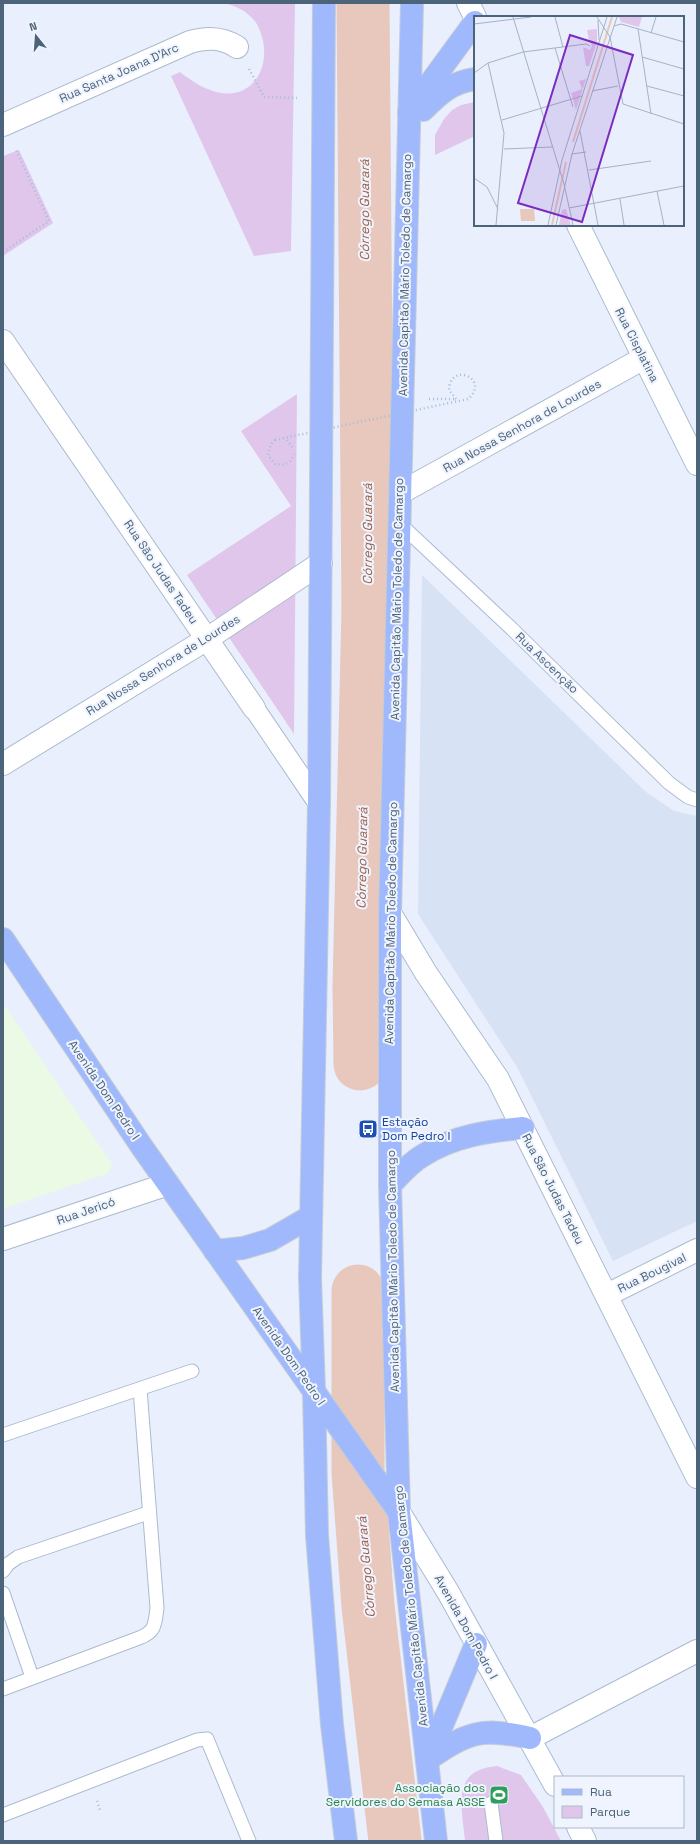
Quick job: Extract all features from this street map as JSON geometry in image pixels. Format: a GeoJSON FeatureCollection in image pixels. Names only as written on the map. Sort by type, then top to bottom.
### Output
{"type":"FeatureCollection","features":[{"type":"Feature","properties":{"kind":"main road","name":"Avenida Capitão Mário Toledo de Camargo"},"geometry":{"type":"LineString","coordinates":[[412,3],[390,913],[390,1185],[399,1512],[436,1841]]}},
{"type":"Feature","properties":{"kind":"main road"},"geometry":{"type":"LineString","coordinates":[[323,5],[319,804],[310,1278],[317,1535],[332,1725],[346,1841]]}},
{"type":"Feature","properties":{"kind":"main road"},"geometry":{"type":"LineString","coordinates":[[409,119],[474,23]]}},
{"type":"Feature","properties":{"kind":"main road"},"geometry":{"type":"LineString","coordinates":[[409,119],[448,87],[474,79]]}},
{"type":"Feature","properties":{"kind":"main road","name":"Avenida Dom Pedro I"},"geometry":{"type":"LineString","coordinates":[[3,939],[168,1184],[399,1512]]}},
{"type":"Feature","properties":{"kind":"main road"},"geometry":{"type":"LineString","coordinates":[[390,1185],[422,1156],[461,1137],[495,1130],[523,1128]]}},
{"type":"Feature","properties":{"kind":"main road"},"geometry":{"type":"LineString","coordinates":[[215,1251],[243,1248],[270,1240],[310,1217]]}},
{"type":"Feature","properties":{"kind":"main road"},"geometry":{"type":"LineString","coordinates":[[427,1760],[476,1644]]}},
{"type":"Feature","properties":{"kind":"main road"},"geometry":{"type":"LineString","coordinates":[[427,1760],[453,1743],[474,1734],[491,1732],[530,1738]]}},
{"type":"Feature","properties":{"kind":"street"},"geometry":{"type":"LineString","coordinates":[[468,3],[474,16]]}},
{"type":"Feature","properties":{"kind":"street","name":"Rua Santa Joana D'Arc"},"geometry":{"type":"LineString","coordinates":[[4,124],[190,42],[212,38],[230,43],[237,47]]}},
{"type":"Feature","properties":{"kind":"street","name":"Rua Cisplatina"},"geometry":{"type":"LineString","coordinates":[[578,226],[697,464]]}},
{"type":"Feature","properties":{"kind":"street","name":"Rua São Judas Tadeu"},"geometry":{"type":"LineString","coordinates":[[3,341],[319,804]]}},
{"type":"Feature","properties":{"kind":"street","name":"Rua Nossa Senhora de Lourdes"},"geometry":{"type":"LineString","coordinates":[[400,494],[644,358]]}},
{"type":"Feature","properties":{"kind":"street","name":"Rua Nossa Senhora de Lourdes"},"geometry":{"type":"LineString","coordinates":[[3,764],[207,639],[321,563]]}},
{"type":"Feature","properties":{"kind":"street","name":"Rua São Judas Tadeu"},"geometry":{"type":"LineString","coordinates":[[390,913],[426,973],[498,1079],[697,1477]]}},
{"type":"Feature","properties":{"kind":"street","name":"Rua Jericó"},"geometry":{"type":"LineString","coordinates":[[3,1239],[168,1184]]}},
{"type":"Feature","properties":{"kind":"street","name":"Rua Bougival"},"geometry":{"type":"LineString","coordinates":[[606,1295],[697,1250]]}},
{"type":"Feature","properties":{"kind":"street","name":"Avenida Dom Pedro I"},"geometry":{"type":"LineString","coordinates":[[399,1512],[448,1592],[554,1783]]}},
{"type":"Feature","properties":{"kind":"street"},"geometry":{"type":"LineString","coordinates":[[530,1738],[697,1651]]}},
{"type":"Feature","properties":{"kind":"street"},"geometry":{"type":"LineString","coordinates":[[578,1828],[585,1841]]}},
{"type":"Feature","properties":{"kind":"lane","name":"Rua Ascenção"},"geometry":{"type":"LineString","coordinates":[[399,523],[512,629],[669,782],[688,797],[697,800]]}},
{"type":"Feature","properties":{"kind":"lane"},"geometry":{"type":"LineString","coordinates":[[3,1435],[192,1371]]}},
{"type":"Feature","properties":{"kind":"lane"},"geometry":{"type":"LineString","coordinates":[[3,1689],[148,1635],[154,1627],[157,1608],[148,1513],[140,1389]]}},
{"type":"Feature","properties":{"kind":"lane"},"geometry":{"type":"LineString","coordinates":[[3,1571],[8,1564],[18,1557],[148,1513]]}},
{"type":"Feature","properties":{"kind":"lane"},"geometry":{"type":"LineString","coordinates":[[3,1593],[32,1677]]}},
{"type":"Feature","properties":{"kind":"lane"},"geometry":{"type":"LineString","coordinates":[[3,1816],[197,1740],[207,1739],[249,1841]]}},
{"type":"Feature","properties":{"kind":"lane"},"geometry":{"type":"LineString","coordinates":[[491,1803],[496,1841]]}},
{"type":"Feature","properties":{"kind":"path"},"geometry":{"type":"LineString","coordinates":[[237,47],[264,97],[323,99]]}},
{"type":"Feature","properties":{"kind":"path"},"geometry":{"type":"LineString","coordinates":[[3,252],[49,221],[4,124]]}},
{"type":"Feature","properties":{"kind":"path"},"geometry":{"type":"LineString","coordinates":[[287,440],[294,450],[291,461],[281,465],[275,464],[268,455],[271,444],[275,440],[468,399],[475,390],[475,385],[468,376],[457,376],[452,379],[449,390],[456,399]]}},
{"type":"Feature","properties":{"kind":"shaded area"},"geometry":{"type":"Polygon","coordinates":[[[422,575],[646,792],[674,811],[697,816],[697,1221],[613,1261],[517,1067],[418,914],[422,575]]]}},
{"type":"Feature","properties":{"kind":"shaded area"},"geometry":{"type":"Polygon","coordinates":[[[3,1003],[112,1164],[108,1173],[3,1209],[3,1003]]]}},
{"type":"Feature","properties":{"kind":"green space"},"geometry":{"type":"Polygon","coordinates":[[[224,3],[295,3],[291,251],[254,256],[171,76],[180,72],[199,85],[221,93],[241,91],[256,79],[261,71],[264,51],[259,28],[256,22],[245,12],[224,3]]]}},
{"type":"Feature","properties":{"kind":"green space"},"geometry":{"type":"Polygon","coordinates":[[[474,102],[474,136],[435,155],[435,135],[444,119],[452,110],[461,105],[474,102]]]}},
{"type":"Feature","properties":{"kind":"green space"},"geometry":{"type":"Polygon","coordinates":[[[19,150],[53,223],[3,256],[3,156],[19,150]]]}},
{"type":"Feature","properties":{"kind":"green space"},"geometry":{"type":"Polygon","coordinates":[[[297,394],[294,734],[187,575],[291,506],[241,431],[297,394]]]}},
{"type":"Feature","properties":{"kind":"green space","name":"Associação dos Servidores do Semasa ASSE"},"geometry":{"type":"Polygon","coordinates":[[[497,1766],[521,1775],[543,1807],[561,1841],[465,1841],[461,1803],[462,1792],[465,1783],[472,1775],[482,1769],[497,1766]]]}},
{"type":"Feature","properties":{"kind":"waterway","name":"Córrego Guarará"},"geometry":{"type":"LineString","coordinates":[[360,1064],[359,987],[368,609],[363,3]]}},
{"type":"Feature","properties":{"kind":"waterway","name":"Córrego Guarará"},"geometry":{"type":"LineString","coordinates":[[358,1291],[358,1472],[368,1606],[395,1841]]}},
{"type":"Feature","properties":{"kind":"place","name":"Estação Dom Pedro I"},"geometry":{"type":"Point","coordinates":[368,1129]}},
{"type":"Feature","properties":{"kind":"place","name":"Associação dos Servidores do Semasa ASSE"},"geometry":{"type":"Point","coordinates":[499,1795]}}]}
